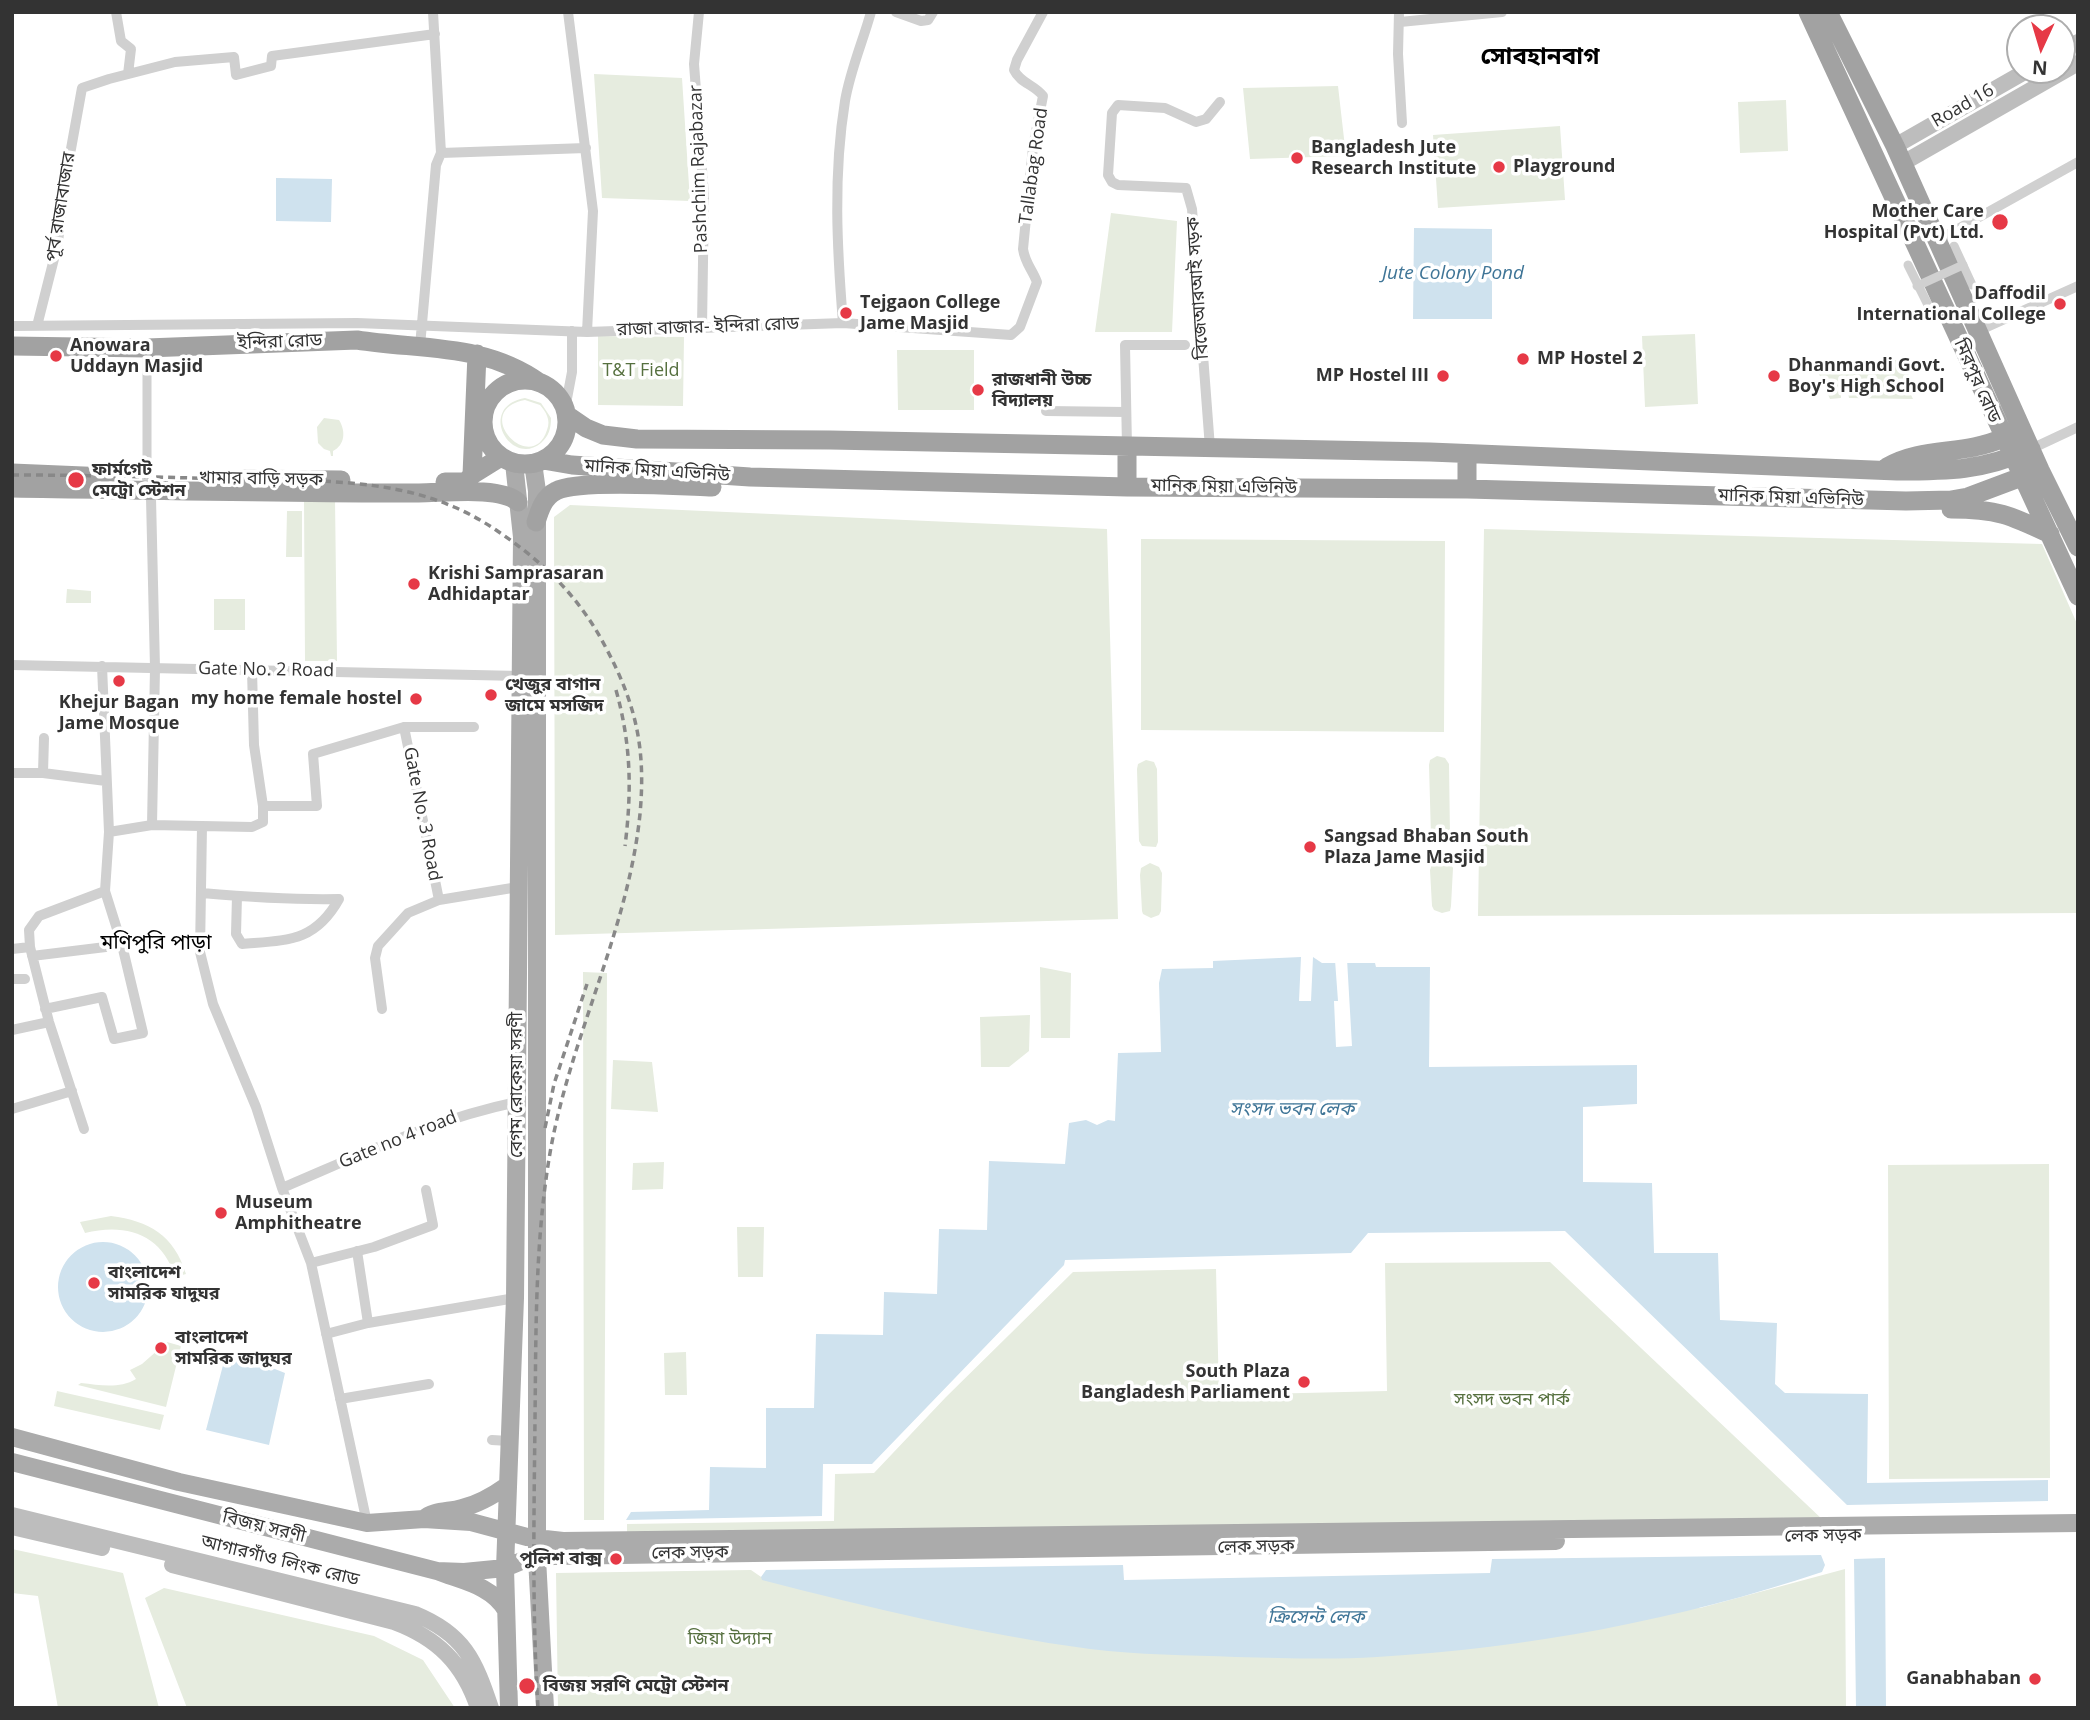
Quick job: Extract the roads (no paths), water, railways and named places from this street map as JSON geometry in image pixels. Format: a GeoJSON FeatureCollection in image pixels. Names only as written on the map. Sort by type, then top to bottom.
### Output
{"type":"FeatureCollection","features":[{"type":"Feature","properties":{"kind":"highway","name":"মিরপুর রোড"},"geometry":{"type":"LineString","coordinates":[[1808,12],[2021,478],[2078,596]]}},
{"type":"Feature","properties":{"kind":"highway","name":"মিরপুর রোড"},"geometry":{"type":"LineString","coordinates":[[1828,12],[1946,243],[1978,331],[2040,470],[2076,541]]}},
{"type":"Feature","properties":{"kind":"highway"},"geometry":{"type":"LineString","coordinates":[[1875,155],[1899,154]]}},
{"type":"Feature","properties":{"kind":"highway","name":"ইন্দিরা রোড"},"geometry":{"type":"LineString","coordinates":[[12,346],[148,348],[357,340],[477,354],[510,365],[540,383]]}},
{"type":"Feature","properties":{"kind":"highway"},"geometry":{"type":"LineString","coordinates":[[472,475],[477,354]]}},
{"type":"Feature","properties":{"kind":"highway"},"geometry":{"type":"LineString","coordinates":[[525,380],[540,383],[555,392],[566,412],[568,425],[562,444],[523,461],[489,444],[483,419],[488,402],[507,384],[525,380]]}},
{"type":"Feature","properties":{"kind":"highway","name":"মানিক মিয়া এভিনিউ"},"geometry":{"type":"LineString","coordinates":[[566,412],[586,428],[618,438],[1467,453],[1883,470],[1942,471],[1974,468],[2031,449]]}},
{"type":"Feature","properties":{"kind":"highway","name":"মানিক মিয়া এভিনিউ"},"geometry":{"type":"LineString","coordinates":[[1883,470],[1915,455],[1974,449],[2003,438]]}},
{"type":"Feature","properties":{"kind":"highway"},"geometry":{"type":"LineString","coordinates":[[1127,447],[1127,486]]}},
{"type":"Feature","properties":{"kind":"highway"},"geometry":{"type":"LineString","coordinates":[[1467,453],[1467,489]]}},
{"type":"Feature","properties":{"kind":"highway","name":"মানিক মিয়া এভিনিউ"},"geometry":{"type":"LineString","coordinates":[[523,461],[750,477],[1127,486],[1467,489],[1906,501],[1968,497],[2040,470]]}},
{"type":"Feature","properties":{"kind":"highway","name":"খামার বাড়ি সড়ক"},"geometry":{"type":"LineString","coordinates":[[12,473],[148,484],[466,482],[472,475],[523,461]]}},
{"type":"Feature","properties":{"kind":"highway"},"geometry":{"type":"LineString","coordinates":[[536,522],[546,499],[563,488],[574,485],[716,487],[733,485],[750,477]]}},
{"type":"Feature","properties":{"kind":"highway"},"geometry":{"type":"LineString","coordinates":[[12,488],[148,484],[470,493],[507,495],[518,502]]}},
{"type":"Feature","properties":{"kind":"highway","name":"মানিক মিয়া এভিনিউ"},"geometry":{"type":"LineString","coordinates":[[1906,501],[1946,509],[1985,509],[2010,515],[2050,534]]}},
{"type":"Feature","properties":{"kind":"main road","name":"Road 16"},"geometry":{"type":"LineString","coordinates":[[1899,154],[2078,63]]}},
{"type":"Feature","properties":{"kind":"main road","name":"Road 16"},"geometry":{"type":"LineString","coordinates":[[1899,154],[2006,84]]}},
{"type":"Feature","properties":{"kind":"main road","name":"বেগম রোকেয়া সরণী"},"geometry":{"type":"LineString","coordinates":[[509,1708],[505,1568],[508,1485],[500,1441],[515,1298],[522,537],[518,502],[523,461]]}},
{"type":"Feature","properties":{"kind":"main road","name":"বেগম রোকেয়া সরণী"},"geometry":{"type":"LineString","coordinates":[[523,461],[537,491],[537,1558],[545,1708]]}},
{"type":"Feature","properties":{"kind":"main road","name":"বিজয় সরণী"},"geometry":{"type":"LineString","coordinates":[[12,1437],[179,1482],[368,1524],[424,1519],[429,1515],[482,1501],[508,1485]]}},
{"type":"Feature","properties":{"kind":"main road","name":"বিজয় সরণী"},"geometry":{"type":"LineString","coordinates":[[12,1462],[438,1571],[474,1583],[492,1593],[506,1609]]}},
{"type":"Feature","properties":{"kind":"main road","name":"আগারগাঁও লিংক রোড"},"geometry":{"type":"LineString","coordinates":[[12,1515],[403,1611],[444,1628],[478,1708]]}},
{"type":"Feature","properties":{"kind":"main road"},"geometry":{"type":"LineString","coordinates":[[424,1519],[471,1522],[537,1539],[619,1540],[2078,1523]]}},
{"type":"Feature","properties":{"kind":"main road","name":"আগারগাঁও লিংক রোড"},"geometry":{"type":"LineString","coordinates":[[12,1527],[394,1622],[423,1633],[455,1651],[479,1676],[491,1708]]}},
{"type":"Feature","properties":{"kind":"main road","name":"লেক সড়ক"},"geometry":{"type":"LineString","coordinates":[[438,1571],[464,1572],[505,1568],[537,1558],[621,1554],[2078,1533]]}},
{"type":"Feature","properties":{"kind":"street"},"geometry":{"type":"LineString","coordinates":[[116,12],[121,41],[131,49],[128,74],[175,62],[234,57],[236,75],[271,66],[272,56],[435,34]]}},
{"type":"Feature","properties":{"kind":"street"},"geometry":{"type":"LineString","coordinates":[[420,346],[436,165],[441,153],[433,12]]}},
{"type":"Feature","properties":{"kind":"street"},"geometry":{"type":"LineString","coordinates":[[569,12],[593,211],[587,332]]}},
{"type":"Feature","properties":{"kind":"street","name":"Pashchim Rajabazar"},"geometry":{"type":"LineString","coordinates":[[699,12],[694,64],[704,196],[702,327]]}},
{"type":"Feature","properties":{"kind":"street"},"geometry":{"type":"LineString","coordinates":[[843,323],[836,236],[838,178],[846,99],[871,12]]}},
{"type":"Feature","properties":{"kind":"street"},"geometry":{"type":"LineString","coordinates":[[896,12],[921,21],[928,20],[933,12]]}},
{"type":"Feature","properties":{"kind":"street","name":"Tallabag Road"},"geometry":{"type":"LineString","coordinates":[[1016,332],[1037,282],[1033,271],[1025,263],[1023,250],[1033,147],[1043,96],[1038,89],[1018,78],[1014,70],[1043,12]]}},
{"type":"Feature","properties":{"kind":"street"},"geometry":{"type":"LineString","coordinates":[[1402,123],[1399,17],[1502,12]]}},
{"type":"Feature","properties":{"kind":"street","name":"পূর্ব রাজাবাজার"},"geometry":{"type":"LineString","coordinates":[[37,326],[58,243],[63,193],[82,89],[128,74]]}},
{"type":"Feature","properties":{"kind":"street","name":"বিজেআরআই সড়ক"},"geometry":{"type":"LineString","coordinates":[[1210,448],[1192,209],[1186,188],[1118,185],[1112,182],[1108,175],[1112,113],[1118,106],[1165,108],[1196,122],[1206,119],[1220,102]]}},
{"type":"Feature","properties":{"kind":"street"},"geometry":{"type":"LineString","coordinates":[[441,153],[586,148]]}},
{"type":"Feature","properties":{"kind":"street"},"geometry":{"type":"LineString","coordinates":[[1972,285],[1963,265],[1946,243],[2078,162]]}},
{"type":"Feature","properties":{"kind":"street"},"geometry":{"type":"LineString","coordinates":[[1908,265],[1927,305]]}},
{"type":"Feature","properties":{"kind":"street"},"geometry":{"type":"LineString","coordinates":[[1917,286],[1963,265]]}},
{"type":"Feature","properties":{"kind":"street"},"geometry":{"type":"LineString","coordinates":[[1978,331],[2078,286]]}},
{"type":"Feature","properties":{"kind":"street","name":"রাজা বাজার- ইন্দিরা রোড"},"geometry":{"type":"LineString","coordinates":[[424,324],[587,332],[843,323],[1011,335],[1016,332]]}},
{"type":"Feature","properties":{"kind":"street","name":"ইন্দিরা রোড"},"geometry":{"type":"LineString","coordinates":[[12,326],[424,324]]}},
{"type":"Feature","properties":{"kind":"street"},"geometry":{"type":"LineString","coordinates":[[566,412],[572,372],[572,331]]}},
{"type":"Feature","properties":{"kind":"street"},"geometry":{"type":"LineString","coordinates":[[1127,447],[1125,345],[1185,345]]}},
{"type":"Feature","properties":{"kind":"street"},"geometry":{"type":"LineString","coordinates":[[148,348],[148,484],[155,668],[152,825]]}},
{"type":"Feature","properties":{"kind":"street"},"geometry":{"type":"LineString","coordinates":[[1046,411],[1126,412]]}},
{"type":"Feature","properties":{"kind":"street"},"geometry":{"type":"LineString","coordinates":[[2031,449],[2078,427]]}},
{"type":"Feature","properties":{"kind":"street","name":"Gate No. 2 Road"},"geometry":{"type":"LineString","coordinates":[[12,664],[520,676]]}},
{"type":"Feature","properties":{"kind":"street"},"geometry":{"type":"LineString","coordinates":[[45,1009],[103,996],[114,1039],[143,1033],[122,945],[105,891],[109,832],[102,666]]}},
{"type":"Feature","properties":{"kind":"street"},"geometry":{"type":"LineString","coordinates":[[109,832],[152,825],[257,825],[263,822],[254,745],[252,670]]}},
{"type":"Feature","properties":{"kind":"street"},"geometry":{"type":"LineString","coordinates":[[263,806],[317,806],[313,754],[404,727],[474,727]]}},
{"type":"Feature","properties":{"kind":"street","name":"Gate No. 3 Road"},"geometry":{"type":"LineString","coordinates":[[404,727],[439,900]]}},
{"type":"Feature","properties":{"kind":"street"},"geometry":{"type":"LineString","coordinates":[[43,773],[44,738]]}},
{"type":"Feature","properties":{"kind":"street"},"geometry":{"type":"LineString","coordinates":[[12,772],[106,781]]}},
{"type":"Feature","properties":{"kind":"street"},"geometry":{"type":"LineString","coordinates":[[202,826],[200,952],[213,1004],[256,1107],[282,1188],[312,1263],[368,1524]]}},
{"type":"Feature","properties":{"kind":"street","name":"Gate No. 3 Road"},"geometry":{"type":"LineString","coordinates":[[382,1009],[375,957],[378,946],[408,913],[439,900],[518,887]]}},
{"type":"Feature","properties":{"kind":"street"},"geometry":{"type":"LineString","coordinates":[[84,1129],[48,1022],[31,952],[29,930],[39,916],[105,891]]}},
{"type":"Feature","properties":{"kind":"street"},"geometry":{"type":"LineString","coordinates":[[202,893],[237,896],[263,899],[339,899],[324,922],[306,935],[242,944],[236,934],[237,896]]}},
{"type":"Feature","properties":{"kind":"street"},"geometry":{"type":"LineString","coordinates":[[12,949],[31,952],[122,945]]}},
{"type":"Feature","properties":{"kind":"street"},"geometry":{"type":"LineString","coordinates":[[12,979],[25,979]]}},
{"type":"Feature","properties":{"kind":"street"},"geometry":{"type":"LineString","coordinates":[[12,1030],[48,1022]]}},
{"type":"Feature","properties":{"kind":"street"},"geometry":{"type":"LineString","coordinates":[[12,1111],[72,1091]]}},
{"type":"Feature","properties":{"kind":"street","name":"Gate no 4 road"},"geometry":{"type":"LineString","coordinates":[[282,1188],[428,1126],[473,1111],[517,1102]]}},
{"type":"Feature","properties":{"kind":"street"},"geometry":{"type":"LineString","coordinates":[[312,1263],[433,1225],[426,1190]]}},
{"type":"Feature","properties":{"kind":"street"},"geometry":{"type":"LineString","coordinates":[[357,1251],[368,1323]]}},
{"type":"Feature","properties":{"kind":"street"},"geometry":{"type":"LineString","coordinates":[[326,1334],[368,1323],[515,1298]]}},
{"type":"Feature","properties":{"kind":"street"},"geometry":{"type":"LineString","coordinates":[[340,1399],[429,1384]]}},
{"type":"Feature","properties":{"kind":"water"},"geometry":{"type":"Polygon","coordinates":[[[276,178],[332,179],[331,222],[276,221],[276,178]]]}},
{"type":"Feature","properties":{"kind":"water","name":"Jute Colony Pond"},"geometry":{"type":"Polygon","coordinates":[[[1414,228],[1492,229],[1492,319],[1413,319],[1414,228]]]}},
{"type":"Feature","properties":{"kind":"water","name":"সংসদ ভবন লেক"},"geometry":{"type":"Polygon","coordinates":[[[1313,957],[1322,963],[1430,967],[1429,1067],[1637,1065],[1637,1104],[1583,1107],[1583,1182],[1652,1183],[1654,1253],[1718,1253],[1720,1320],[1777,1323],[1775,1384],[1785,1393],[1868,1394],[1867,1483],[2048,1480],[2048,1501],[1847,1505],[1565,1231],[1368,1233],[1351,1253],[1065,1260],[1064,1265],[872,1464],[823,1464],[822,1516],[626,1520],[631,1512],[709,1510],[710,1467],[766,1468],[766,1408],[814,1408],[816,1334],[883,1335],[884,1292],[937,1294],[939,1229],[987,1230],[989,1161],[1065,1164],[1069,1123],[1086,1120],[1097,1125],[1108,1120],[1115,1121],[1118,1053],[1161,1052],[1159,983],[1162,969],[1213,968],[1213,961],[1313,957]]]}},
{"type":"Feature","properties":{"kind":"water"},"geometry":{"type":"Polygon","coordinates":[[[103,1242],[120,1245],[135,1255],[145,1270],[148,1287],[145,1304],[135,1319],[120,1329],[103,1332],[86,1329],[71,1319],[61,1304],[58,1287],[61,1270],[71,1255],[86,1245],[103,1242]]]}},
{"type":"Feature","properties":{"kind":"water"},"geometry":{"type":"Polygon","coordinates":[[[227,1350],[285,1373],[269,1445],[206,1430],[227,1350]]]}},
{"type":"Feature","properties":{"kind":"water","name":"ক্রিসেন্ট লেক"},"geometry":{"type":"Polygon","coordinates":[[[1821,1555],[1825,1565],[1822,1572],[1658,1618],[1490,1647],[1342,1658],[1163,1654],[1090,1649],[925,1619],[762,1580],[761,1577],[766,1570],[1123,1565],[1124,1580],[1490,1573],[1492,1559],[1821,1555]]]}},
{"type":"Feature","properties":{"kind":"water"},"geometry":{"type":"Polygon","coordinates":[[[1885,1558],[1886,1708],[1856,1708],[1854,1559],[1885,1558]]]}},
{"type":"Feature","properties":{"kind":"railway"},"geometry":{"type":"LineString","coordinates":[[12,475],[344,482],[401,490],[428,497],[489,525],[546,569],[588,618],[616,667],[631,707],[640,747],[640,814],[623,902],[558,1115],[544,1191],[536,1322],[534,1528],[538,1708]]}},
{"type":"Feature","properties":{"kind":"railway"},"geometry":{"type":"LineString","coordinates":[[616,690],[625,729],[629,767],[625,846]]}},
{"type":"Feature","properties":{"kind":"railway"},"geometry":{"type":"LineString","coordinates":[[545,1128],[554,1084],[587,984]]}},
{"type":"Feature","properties":{"kind":"place","name":"Bangladesh Jute Research Institute"},"geometry":{"type":"Point","coordinates":[1297,158]}},
{"type":"Feature","properties":{"kind":"place","name":"Playground"},"geometry":{"type":"Point","coordinates":[1499,167]}},
{"type":"Feature","properties":{"kind":"place","name":"Mother Care Hospital (Pvt) Ltd."},"geometry":{"type":"Point","coordinates":[2000,222]}},
{"type":"Feature","properties":{"kind":"place","name":"Daffodil International College"},"geometry":{"type":"Point","coordinates":[2060,304]}},
{"type":"Feature","properties":{"kind":"place","name":"Tejgaon College Jame Masjid"},"geometry":{"type":"Point","coordinates":[846,313]}},
{"type":"Feature","properties":{"kind":"place","name":"Anowara Uddayn Masjid"},"geometry":{"type":"Point","coordinates":[56,356]}},
{"type":"Feature","properties":{"kind":"place","name":"MP Hostel 2"},"geometry":{"type":"Point","coordinates":[1523,359]}},
{"type":"Feature","properties":{"kind":"place","name":"MP Hostel III"},"geometry":{"type":"Point","coordinates":[1443,376]}},
{"type":"Feature","properties":{"kind":"place","name":"Dhanmandi Govt. Boy's High School"},"geometry":{"type":"Point","coordinates":[1774,376]}},
{"type":"Feature","properties":{"kind":"place","name":"রাজধানী উচ্চ বিদ্যালয়"},"geometry":{"type":"Point","coordinates":[978,390]}},
{"type":"Feature","properties":{"kind":"place","name":"ফার্মগেট মেট্রো স্টেশন"},"geometry":{"type":"Point","coordinates":[76,480]}},
{"type":"Feature","properties":{"kind":"place","name":"Krishi Samprasaran Adhidaptar"},"geometry":{"type":"Point","coordinates":[414,584]}},
{"type":"Feature","properties":{"kind":"place","name":"Khejur Bagan Jame Mosque"},"geometry":{"type":"Point","coordinates":[119,681]}},
{"type":"Feature","properties":{"kind":"place","name":"খেজুর বাগান জামে মসজিদ"},"geometry":{"type":"Point","coordinates":[491,695]}},
{"type":"Feature","properties":{"kind":"place","name":"my home female hostel"},"geometry":{"type":"Point","coordinates":[416,699]}},
{"type":"Feature","properties":{"kind":"place","name":"Sangsad Bhaban South Plaza Jame Masjid"},"geometry":{"type":"Point","coordinates":[1310,847]}},
{"type":"Feature","properties":{"kind":"place","name":"Museum Amphitheatre"},"geometry":{"type":"Point","coordinates":[221,1213]}},
{"type":"Feature","properties":{"kind":"place","name":"বাংলাদেশ সামরিক যাদুঘর"},"geometry":{"type":"Point","coordinates":[94,1283]}},
{"type":"Feature","properties":{"kind":"place","name":"বাংলাদেশ সামরিক জাদুঘর"},"geometry":{"type":"Point","coordinates":[161,1348]}},
{"type":"Feature","properties":{"kind":"place","name":"South Plaza Bangladesh Parliament"},"geometry":{"type":"Point","coordinates":[1304,1382]}},
{"type":"Feature","properties":{"kind":"place","name":"পুলিশ বাক্স"},"geometry":{"type":"Point","coordinates":[616,1559]}},
{"type":"Feature","properties":{"kind":"place","name":"Ganabhaban"},"geometry":{"type":"Point","coordinates":[2035,1679]}},
{"type":"Feature","properties":{"kind":"place","name":"বিজয় সরণি মেট্রো স্টেশন"},"geometry":{"type":"Point","coordinates":[527,1686]}},
{"type":"Feature","properties":{"kind":"district","name":"সোবহানবাগ"},"geometry":{"type":"Point","coordinates":[1540,57]}},
{"type":"Feature","properties":{"kind":"district","name":"মণিপুরি পাড়া"},"geometry":{"type":"Point","coordinates":[156,943]}},
{"type":"Feature","properties":{"kind":"park label","name":"T&T Field"},"geometry":{"type":"Point","coordinates":[641,371]}},
{"type":"Feature","properties":{"kind":"park label","name":"সংসদ ভবন পার্ক"},"geometry":{"type":"Point","coordinates":[1512,1400]}},
{"type":"Feature","properties":{"kind":"park label","name":"জিয়া উদ্যান"},"geometry":{"type":"Point","coordinates":[730,1639]}}]}
